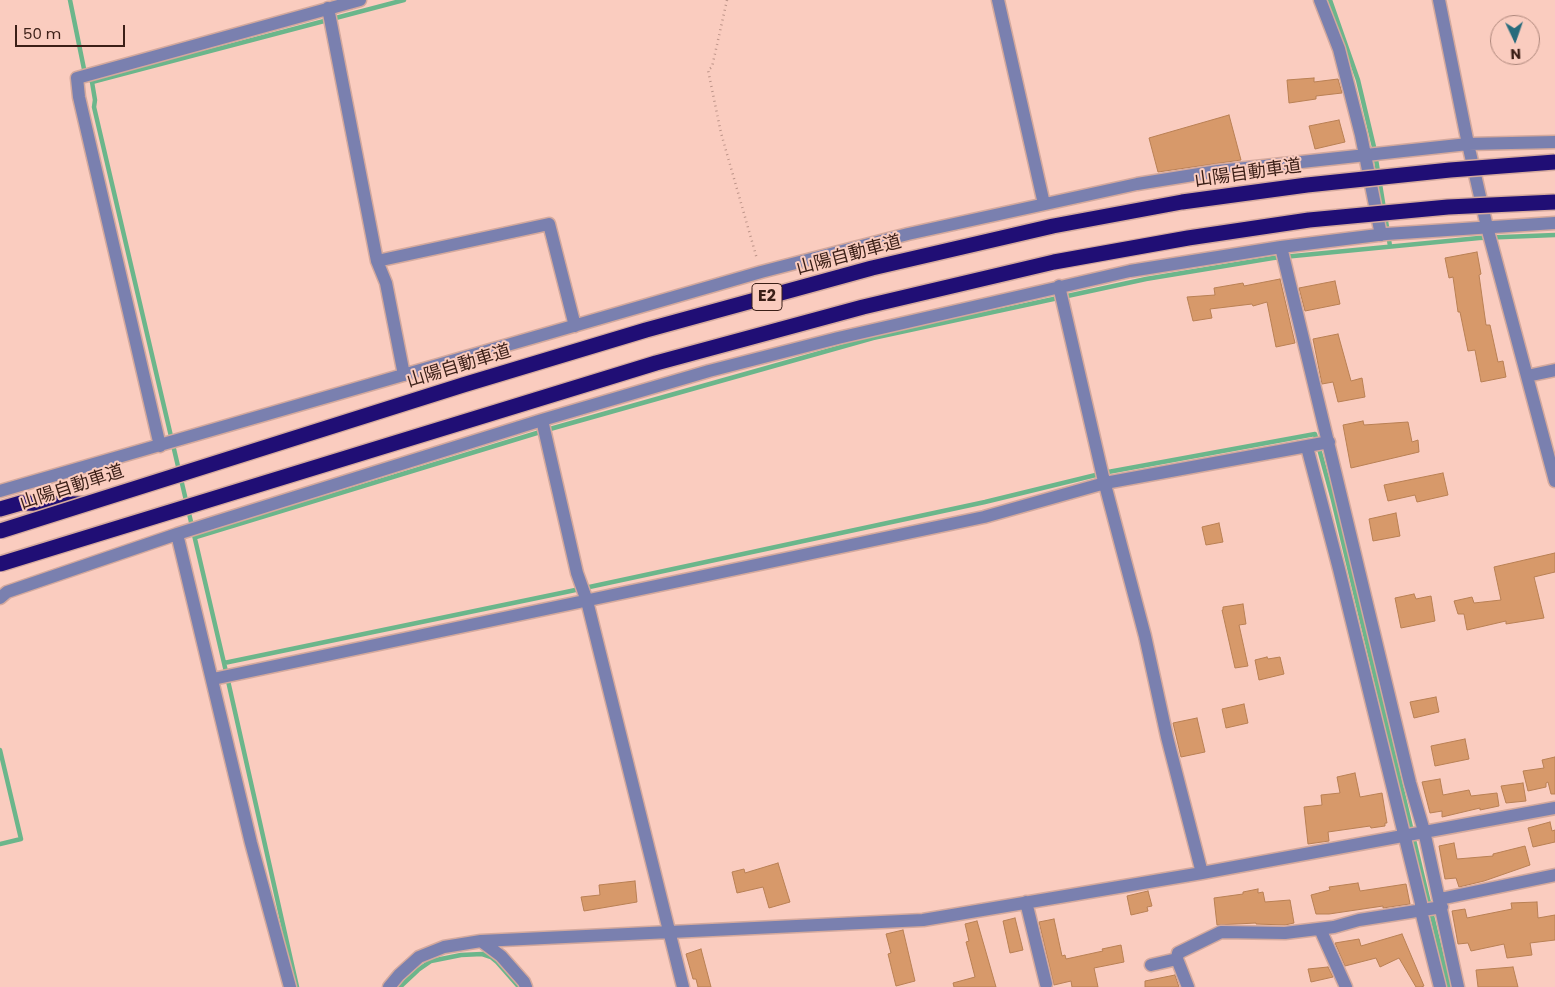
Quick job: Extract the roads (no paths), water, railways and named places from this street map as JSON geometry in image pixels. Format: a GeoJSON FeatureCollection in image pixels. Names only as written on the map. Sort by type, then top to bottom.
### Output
{"type":"FeatureCollection","features":[{"type":"Feature","properties":{"kind":"highway","name":"山陽自動車道"},"geometry":{"type":"LineString","coordinates":[[0,531],[472,382],[646,330],[872,268],[1053,226],[1182,202],[1308,185],[1450,170],[1555,162]]}},
{"type":"Feature","properties":{"kind":"highway","name":"E2"},"geometry":{"type":"LineString","coordinates":[[0,564],[656,363],[872,304],[1054,262],[1188,238],[1319,219],[1448,207],[1555,202]]}},
{"type":"Feature","properties":{"kind":"highway"},"geometry":{"type":"LineString","coordinates":[[0,509],[20,503],[85,504]]}},
{"type":"Feature","properties":{"kind":"street"},"geometry":{"type":"LineString","coordinates":[[163,445],[77,78],[95,72],[330,16],[360,0]]}},
{"type":"Feature","properties":{"kind":"street"},"geometry":{"type":"LineString","coordinates":[[998,0],[1044,204]]}},
{"type":"Feature","properties":{"kind":"street"},"geometry":{"type":"LineString","coordinates":[[1320,0],[1339,49],[1373,154],[1387,235]]}},
{"type":"Feature","properties":{"kind":"street"},"geometry":{"type":"LineString","coordinates":[[1439,0],[1468,144],[1489,235],[1555,481]]}},
{"type":"Feature","properties":{"kind":"street"},"geometry":{"type":"LineString","coordinates":[[330,16],[377,261],[386,283],[404,375]]}},
{"type":"Feature","properties":{"kind":"street"},"geometry":{"type":"LineString","coordinates":[[0,491],[761,272],[908,234],[1137,184],[1218,171],[1468,144],[1555,142]]}},
{"type":"Feature","properties":{"kind":"street"},"geometry":{"type":"LineString","coordinates":[[0,598],[6,592],[201,526],[544,427],[709,371],[828,340],[1060,293],[1130,271],[1282,253],[1387,235],[1489,235],[1555,223]]}},
{"type":"Feature","properties":{"kind":"street"},"geometry":{"type":"LineString","coordinates":[[377,261],[549,224],[575,326]]}},
{"type":"Feature","properties":{"kind":"street"},"geometry":{"type":"LineString","coordinates":[[1282,253],[1318,444],[1339,569],[1414,833],[1433,907],[1458,987]]}},
{"type":"Feature","properties":{"kind":"street"},"geometry":{"type":"LineString","coordinates":[[1060,293],[1103,476],[1145,636],[1167,737],[1202,872]]}},
{"type":"Feature","properties":{"kind":"street"},"geometry":{"type":"LineString","coordinates":[[1527,376],[1555,370]]}},
{"type":"Feature","properties":{"kind":"street"},"geometry":{"type":"LineString","coordinates":[[544,427],[577,573],[586,598],[683,987]]}},
{"type":"Feature","properties":{"kind":"street"},"geometry":{"type":"LineString","coordinates":[[217,678],[586,598],[984,517],[1103,476],[1318,444]]}},
{"type":"Feature","properties":{"kind":"street"},"geometry":{"type":"LineString","coordinates":[[1318,444],[1408,773],[1421,903],[1433,907]]}},
{"type":"Feature","properties":{"kind":"street"},"geometry":{"type":"LineString","coordinates":[[182,532],[217,678],[250,843],[290,987]]}},
{"type":"Feature","properties":{"kind":"street"},"geometry":{"type":"LineString","coordinates":[[394,986],[399,975],[419,958],[444,947],[481,941],[923,920],[1555,808]]}},
{"type":"Feature","properties":{"kind":"street"},"geometry":{"type":"LineString","coordinates":[[1188,987],[1177,959],[1178,953],[1221,932],[1285,933],[1334,927],[1359,920],[1433,907],[1555,875]]}},
{"type":"Feature","properties":{"kind":"street"},"geometry":{"type":"LineString","coordinates":[[1026,902],[1046,984]]}},
{"type":"Feature","properties":{"kind":"street"},"geometry":{"type":"LineString","coordinates":[[1433,907],[1440,987]]}},
{"type":"Feature","properties":{"kind":"street"},"geometry":{"type":"LineString","coordinates":[[1320,929],[1346,987]]}},
{"type":"Feature","properties":{"kind":"street"},"geometry":{"type":"LineString","coordinates":[[481,941],[501,956],[524,982],[526,987]]}},
{"type":"Feature","properties":{"kind":"street"},"geometry":{"type":"LineString","coordinates":[[1150,965],[1177,959]]}},
{"type":"Feature","properties":{"kind":"waterway"},"geometry":{"type":"LineString","coordinates":[[70,0],[84,69],[92,82],[95,100],[94,107],[224,663],[985,502],[1108,472],[1315,434],[1333,500],[1449,987]]}},
{"type":"Feature","properties":{"kind":"waterway"},"geometry":{"type":"LineString","coordinates":[[92,82],[404,0]]}},
{"type":"Feature","properties":{"kind":"waterway"},"geometry":{"type":"LineString","coordinates":[[1330,0],[1358,80],[1374,147],[1390,246]]}},
{"type":"Feature","properties":{"kind":"waterway"},"geometry":{"type":"LineString","coordinates":[[196,537],[550,429],[873,338],[1146,279],[1273,258],[1479,238],[1555,235]]}},
{"type":"Feature","properties":{"kind":"waterway"},"geometry":{"type":"LineString","coordinates":[[224,663],[297,987]]}},
{"type":"Feature","properties":{"kind":"waterway"},"geometry":{"type":"LineString","coordinates":[[0,750],[21,839],[0,844]]}},
{"type":"Feature","properties":{"kind":"waterway"},"geometry":{"type":"LineString","coordinates":[[400,987],[431,961],[461,955],[482,954],[491,957],[497,962],[519,987]]}}]}
